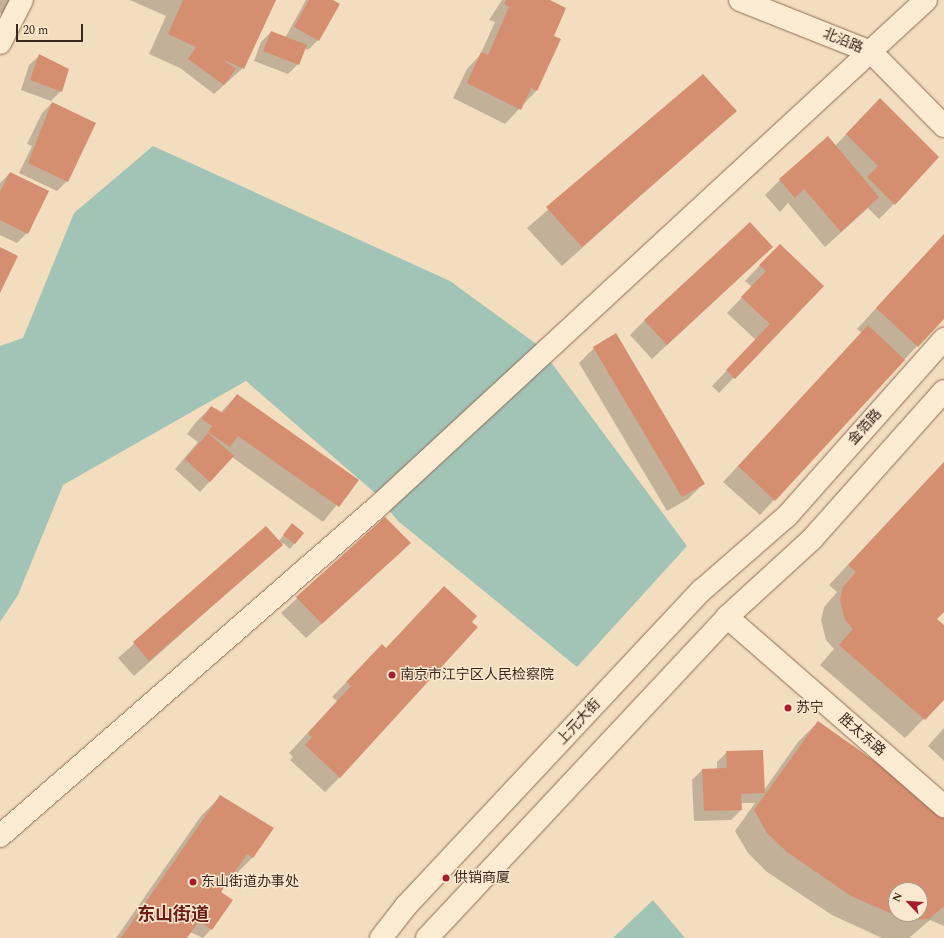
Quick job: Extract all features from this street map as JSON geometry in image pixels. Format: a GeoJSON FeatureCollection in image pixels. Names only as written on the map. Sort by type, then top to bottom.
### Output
{"type":"FeatureCollection","features":[{"type":"Feature","properties":{"kind":"main road"},"geometry":{"type":"LineString","coordinates":[[0,43],[22,0]]}},
{"type":"Feature","properties":{"kind":"main road","name":"北沿路"},"geometry":{"type":"LineString","coordinates":[[740,0],[871,52],[944,126]]}},
{"type":"Feature","properties":{"kind":"main road"},"geometry":{"type":"LineString","coordinates":[[0,836],[375,509],[926,0]]}},
{"type":"Feature","properties":{"kind":"main road","name":"金箔路"},"geometry":{"type":"LineString","coordinates":[[787,516],[944,339]]}},
{"type":"Feature","properties":{"kind":"main road"},"geometry":{"type":"LineString","coordinates":[[427,938],[727,616],[812,539],[944,391]]}},
{"type":"Feature","properties":{"kind":"main road","name":"上元大街"},"geometry":{"type":"LineString","coordinates":[[382,938],[406,906],[701,591],[787,516]]}},
{"type":"Feature","properties":{"kind":"main road","name":"胜太东路"},"geometry":{"type":"LineString","coordinates":[[727,616],[944,806]]}},
{"type":"Feature","properties":{"kind":"shaded area"},"geometry":{"type":"Polygon","coordinates":[[[153,146],[450,281],[539,346],[687,546],[577,667],[398,521],[375,493],[246,381],[63,485],[18,595],[0,622],[0,346],[23,338],[74,213],[153,146]]]}},
{"type":"Feature","properties":{"kind":"shaded area"},"geometry":{"type":"Polygon","coordinates":[[[653,900],[685,938],[613,938],[653,900]]]}},
{"type":"Feature","properties":{"kind":"building"},"geometry":{"type":"Polygon","coordinates":[[[183,0],[276,0],[244,69],[222,59],[236,69],[224,85],[188,59],[196,47],[168,34],[183,0]]]}},
{"type":"Feature","properties":{"kind":"building"},"geometry":{"type":"Polygon","coordinates":[[[309,0],[333,0],[340,4],[319,41],[294,27],[309,0]]]}},
{"type":"Feature","properties":{"kind":"building"},"geometry":{"type":"Polygon","coordinates":[[[506,0],[550,0],[566,8],[554,36],[561,39],[537,91],[531,88],[521,110],[467,83],[481,52],[488,55],[509,7],[504,4],[506,0]]]}},
{"type":"Feature","properties":{"kind":"building"},"geometry":{"type":"Polygon","coordinates":[[[271,31],[307,45],[299,65],[263,51],[271,31]]]}},
{"type":"Feature","properties":{"kind":"building"},"geometry":{"type":"Polygon","coordinates":[[[39,54],[69,69],[62,92],[30,80],[39,54]]]}},
{"type":"Feature","properties":{"kind":"building"},"geometry":{"type":"Polygon","coordinates":[[[703,74],[737,111],[582,247],[546,207],[703,74]]]}},
{"type":"Feature","properties":{"kind":"building"},"geometry":{"type":"Polygon","coordinates":[[[880,98],[939,157],[895,205],[867,177],[878,166],[846,134],[880,98]]]}},
{"type":"Feature","properties":{"kind":"building"},"geometry":{"type":"Polygon","coordinates":[[[52,102],[96,123],[68,182],[28,163],[52,102]]]}},
{"type":"Feature","properties":{"kind":"building"},"geometry":{"type":"Polygon","coordinates":[[[828,136],[879,197],[841,232],[804,189],[795,198],[779,179],[828,136]]]}},
{"type":"Feature","properties":{"kind":"building"},"geometry":{"type":"Polygon","coordinates":[[[10,172],[49,191],[28,234],[0,220],[0,192],[10,172]]]}},
{"type":"Feature","properties":{"kind":"building"},"geometry":{"type":"Polygon","coordinates":[[[750,222],[773,247],[667,345],[644,320],[750,222]]]}},
{"type":"Feature","properties":{"kind":"building"},"geometry":{"type":"Polygon","coordinates":[[[944,234],[944,319],[918,347],[876,308],[944,234]]]}},
{"type":"Feature","properties":{"kind":"building"},"geometry":{"type":"Polygon","coordinates":[[[780,244],[824,286],[735,379],[726,370],[770,324],[741,297],[766,271],[759,265],[780,244]]]}},
{"type":"Feature","properties":{"kind":"building"},"geometry":{"type":"Polygon","coordinates":[[[0,247],[18,256],[0,293],[0,247]]]}},
{"type":"Feature","properties":{"kind":"building"},"geometry":{"type":"Polygon","coordinates":[[[868,325],[905,360],[775,501],[738,466],[868,325]]]}},
{"type":"Feature","properties":{"kind":"building"},"geometry":{"type":"Polygon","coordinates":[[[616,333],[705,484],[682,497],[593,347],[616,333]]]}},
{"type":"Feature","properties":{"kind":"building"},"geometry":{"type":"Polygon","coordinates":[[[237,394],[359,480],[339,507],[238,436],[230,447],[208,432],[212,426],[202,419],[211,406],[223,413],[237,394]]]}},
{"type":"Feature","properties":{"kind":"building"},"geometry":{"type":"Polygon","coordinates":[[[208,433],[234,456],[210,482],[185,459],[208,433]]]}},
{"type":"Feature","properties":{"kind":"building"},"geometry":{"type":"Polygon","coordinates":[[[944,462],[944,612],[937,619],[944,625],[944,700],[925,720],[839,645],[853,629],[845,620],[840,600],[843,587],[856,572],[848,565],[944,462]]]}},
{"type":"Feature","properties":{"kind":"building"},"geometry":{"type":"Polygon","coordinates":[[[385,517],[411,543],[322,624],[296,597],[385,517]]]}},
{"type":"Feature","properties":{"kind":"building"},"geometry":{"type":"Polygon","coordinates":[[[292,523],[304,533],[295,544],[283,535],[292,523]]]}},
{"type":"Feature","properties":{"kind":"building"},"geometry":{"type":"Polygon","coordinates":[[[266,526],[283,545],[149,661],[133,642],[266,526]]]}},
{"type":"Feature","properties":{"kind":"building","name":"南京市江宁区人民检察院"},"geometry":{"type":"Polygon","coordinates":[[[444,586],[477,616],[472,622],[478,627],[340,778],[305,745],[312,737],[308,733],[351,686],[346,682],[382,644],[386,648],[444,586]]]}},
{"type":"Feature","properties":{"kind":"building"},"geometry":{"type":"Polygon","coordinates":[[[818,721],[944,810],[944,906],[928,919],[928,882],[888,882],[888,912],[851,896],[787,852],[767,833],[754,810],[818,721]]]}},
{"type":"Feature","properties":{"kind":"building"},"geometry":{"type":"Polygon","coordinates":[[[763,750],[765,793],[741,794],[742,810],[704,811],[702,769],[727,768],[726,751],[763,750]]]}},
{"type":"Feature","properties":{"kind":"building","name":"东山街道办事处"},"geometry":{"type":"Polygon","coordinates":[[[220,795],[274,828],[253,858],[247,854],[221,892],[233,900],[212,930],[199,921],[187,938],[121,938],[220,795]]]}},
{"type":"Feature","properties":{"kind":"place","name":"南京市江宁区人民检察院"},"geometry":{"type":"Point","coordinates":[392,675]}},
{"type":"Feature","properties":{"kind":"place","name":"苏宁"},"geometry":{"type":"Point","coordinates":[788,708]}},
{"type":"Feature","properties":{"kind":"place","name":"供销商厦"},"geometry":{"type":"Point","coordinates":[446,878]}},
{"type":"Feature","properties":{"kind":"place","name":"东山街道办事处"},"geometry":{"type":"Point","coordinates":[193,882]}},
{"type":"Feature","properties":{"kind":"district","name":"东山街道"},"geometry":{"type":"Point","coordinates":[173,915]}}]}
